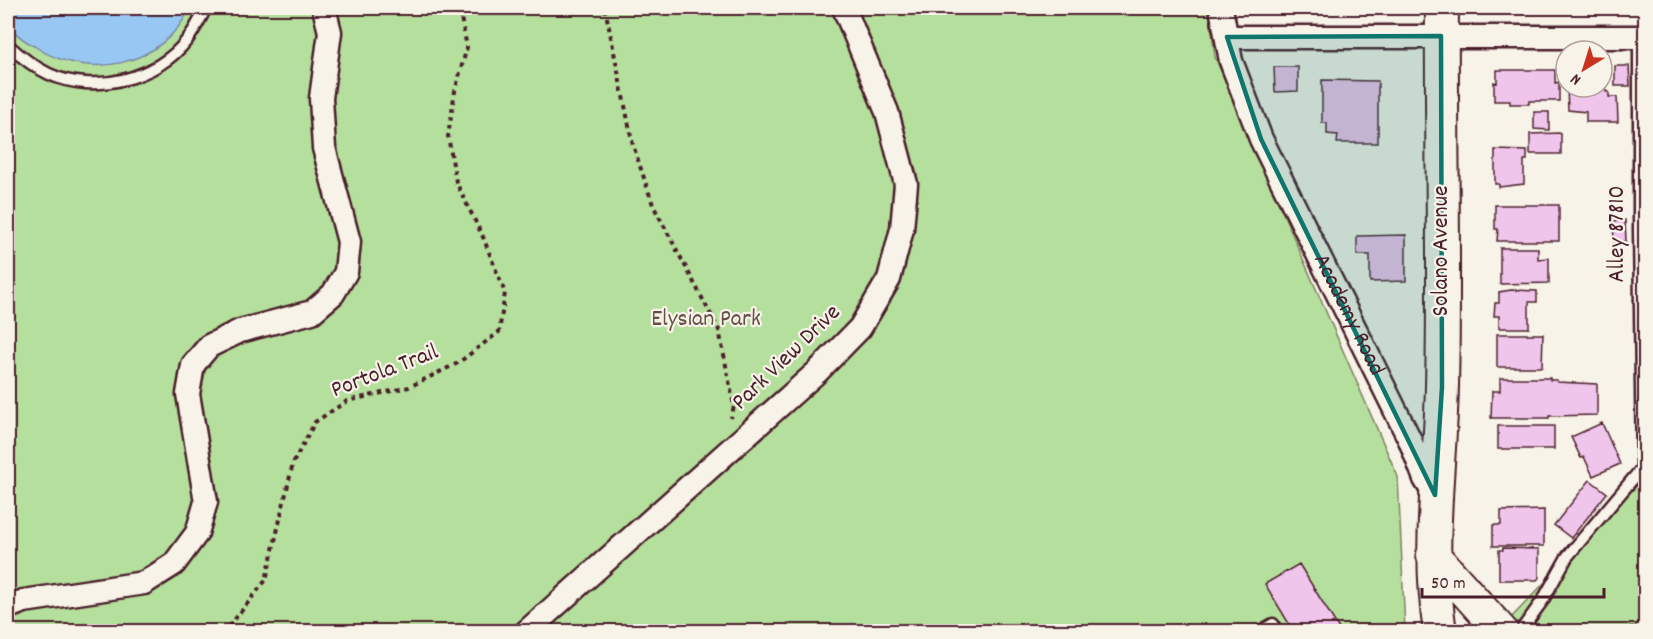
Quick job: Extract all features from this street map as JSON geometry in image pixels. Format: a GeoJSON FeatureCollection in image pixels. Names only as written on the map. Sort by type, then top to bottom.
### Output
{"type":"FeatureCollection","features":[{"type":"Feature","properties":{"kind":"main road","name":"Solano Avenue"},"geometry":{"type":"LineString","coordinates":[[1435,495],[1442,387],[1441,22]]}},
{"type":"Feature","properties":{"kind":"main road","name":"Academy Road"},"geometry":{"type":"LineString","coordinates":[[1435,495],[1433,555],[1435,600],[1440,632]]}},
{"type":"Feature","properties":{"kind":"main road"},"geometry":{"type":"LineString","coordinates":[[1433,555],[1512,630]]}},
{"type":"Feature","properties":{"kind":"street"},"geometry":{"type":"LineString","coordinates":[[8,607],[24,601],[144,584],[174,564],[197,533],[207,502],[188,394],[193,365],[209,346],[240,331],[312,312],[333,294],[346,272],[349,242],[324,148],[321,98],[330,32],[324,8]]}},
{"type":"Feature","properties":{"kind":"street","name":"Park View Drive"},"geometry":{"type":"LineString","coordinates":[[526,632],[817,372],[860,328],[889,279],[902,229],[906,184],[887,112],[844,8]]}},
{"type":"Feature","properties":{"kind":"street","name":"Academy Road"},"geometry":{"type":"LineString","coordinates":[[1221,8],[1231,60],[1261,139],[1410,440],[1425,479],[1435,495]]}},
{"type":"Feature","properties":{"kind":"street"},"geometry":{"type":"LineString","coordinates":[[1227,37],[1441,22],[1642,37]]}},
{"type":"Feature","properties":{"kind":"lane"},"geometry":{"type":"LineString","coordinates":[[8,45],[50,75],[89,82],[134,77],[172,56],[187,41],[206,8]]}},
{"type":"Feature","properties":{"kind":"lane","name":"Alley 87810"},"geometry":{"type":"LineString","coordinates":[[1512,630],[1543,600],[1567,557],[1642,468],[1639,241],[1642,37]]}},
{"type":"Feature","properties":{"kind":"lane"},"geometry":{"type":"LineString","coordinates":[[1259,632],[1273,624],[1277,632]]}},
{"type":"Feature","properties":{"kind":"path","name":"Portola Trail"},"geometry":{"type":"LineString","coordinates":[[222,632],[266,580],[292,463],[315,422],[347,401],[409,387],[439,373],[458,363],[499,332],[505,293],[483,237],[456,182],[448,136],[455,91],[467,47],[459,8]]}},
{"type":"Feature","properties":{"kind":"path"},"geometry":{"type":"LineString","coordinates":[[605,8],[633,145],[653,205],[719,330],[734,406],[723,454]]}},
{"type":"Feature","properties":{"kind":"highlighted area"},"geometry":{"type":"Polygon","coordinates":[[[1441,36],[1442,387],[1435,495],[1261,139],[1227,37],[1441,36]]]}},
{"type":"Feature","properties":{"kind":"green space","name":"Elysian Park"},"geometry":{"type":"Polygon","coordinates":[[[8,8],[1209,8],[1215,57],[1398,477],[1405,631],[8,631],[8,8]]]}},
{"type":"Feature","properties":{"kind":"green space"},"geometry":{"type":"Polygon","coordinates":[[[1645,477],[1645,615],[1635,626],[1615,631],[1540,631],[1510,619],[1645,477]]]}},
{"type":"Feature","properties":{"kind":"water"},"geometry":{"type":"Polygon","coordinates":[[[8,8],[190,8],[177,28],[161,44],[121,63],[99,65],[77,64],[55,57],[27,42],[10,25],[7,18],[8,8]]]}},
{"type":"Feature","properties":{"kind":"building"},"geometry":{"type":"Polygon","coordinates":[[[1333,8],[1380,8],[1380,10],[1333,11],[1333,8]]]}},
{"type":"Feature","properties":{"kind":"building"},"geometry":{"type":"Polygon","coordinates":[[[1564,8],[1622,8],[1622,10],[1583,10],[1564,8]]]}},
{"type":"Feature","properties":{"kind":"building"},"geometry":{"type":"Polygon","coordinates":[[[1615,66],[1629,66],[1630,86],[1615,86],[1615,66]]]}},
{"type":"Feature","properties":{"kind":"building"},"geometry":{"type":"Polygon","coordinates":[[[1274,67],[1298,67],[1298,91],[1275,92],[1274,67]]]}},
{"type":"Feature","properties":{"kind":"building"},"geometry":{"type":"Polygon","coordinates":[[[1497,70],[1554,70],[1554,99],[1559,99],[1559,101],[1529,101],[1529,104],[1510,104],[1510,101],[1494,101],[1494,82],[1497,83],[1497,70]]]}},
{"type":"Feature","properties":{"kind":"building"},"geometry":{"type":"Polygon","coordinates":[[[1322,80],[1378,81],[1378,143],[1337,143],[1338,135],[1327,134],[1327,123],[1322,123],[1322,80]]]}},
{"type":"Feature","properties":{"kind":"building"},"geometry":{"type":"Polygon","coordinates":[[[1617,97],[1618,122],[1586,122],[1586,112],[1568,110],[1568,99],[1614,99],[1617,97]]]}},
{"type":"Feature","properties":{"kind":"building"},"geometry":{"type":"Polygon","coordinates":[[[1534,112],[1549,112],[1549,130],[1534,129],[1534,112]]]}},
{"type":"Feature","properties":{"kind":"building"},"geometry":{"type":"Polygon","coordinates":[[[1561,133],[1561,154],[1530,154],[1530,134],[1561,133]]]}},
{"type":"Feature","properties":{"kind":"building"},"geometry":{"type":"Polygon","coordinates":[[[1495,150],[1527,151],[1527,160],[1524,160],[1524,184],[1499,187],[1499,184],[1495,184],[1495,150]]]}},
{"type":"Feature","properties":{"kind":"building"},"geometry":{"type":"Polygon","coordinates":[[[1495,205],[1559,205],[1559,241],[1497,241],[1495,205]]]}},
{"type":"Feature","properties":{"kind":"building"},"geometry":{"type":"Polygon","coordinates":[[[1625,220],[1626,241],[1614,242],[1613,221],[1625,220]]]}},
{"type":"Feature","properties":{"kind":"building"},"geometry":{"type":"Polygon","coordinates":[[[1406,235],[1406,281],[1370,282],[1370,255],[1357,255],[1357,236],[1406,235]]]}},
{"type":"Feature","properties":{"kind":"building"},"geometry":{"type":"Polygon","coordinates":[[[1500,248],[1538,248],[1538,259],[1549,258],[1549,283],[1500,284],[1500,248]]]}},
{"type":"Feature","properties":{"kind":"building"},"geometry":{"type":"Polygon","coordinates":[[[1537,291],[1537,302],[1529,302],[1529,328],[1499,328],[1499,316],[1494,316],[1495,303],[1499,303],[1499,292],[1537,291]]]}},
{"type":"Feature","properties":{"kind":"building"},"geometry":{"type":"Polygon","coordinates":[[[1497,334],[1543,334],[1542,367],[1497,367],[1497,334]]]}},
{"type":"Feature","properties":{"kind":"building"},"geometry":{"type":"Polygon","coordinates":[[[1500,378],[1550,378],[1557,382],[1597,384],[1597,415],[1491,418],[1492,391],[1500,391],[1500,378]]]}},
{"type":"Feature","properties":{"kind":"building"},"geometry":{"type":"Polygon","coordinates":[[[1602,423],[1620,464],[1593,476],[1571,437],[1602,423]]]}},
{"type":"Feature","properties":{"kind":"building"},"geometry":{"type":"Polygon","coordinates":[[[1498,426],[1554,426],[1554,449],[1498,449],[1498,426]]]}},
{"type":"Feature","properties":{"kind":"building"},"geometry":{"type":"Polygon","coordinates":[[[1590,480],[1607,493],[1571,538],[1554,525],[1590,480]]]}},
{"type":"Feature","properties":{"kind":"building"},"geometry":{"type":"Polygon","coordinates":[[[1544,510],[1544,546],[1493,546],[1493,525],[1501,525],[1501,511],[1544,510]]]}},
{"type":"Feature","properties":{"kind":"building"},"geometry":{"type":"Polygon","coordinates":[[[1503,548],[1539,549],[1539,578],[1537,580],[1499,580],[1499,550],[1503,548]]]}},
{"type":"Feature","properties":{"kind":"building"},"geometry":{"type":"Polygon","coordinates":[[[1299,564],[1341,632],[1294,632],[1265,584],[1299,564]]]}}]}
